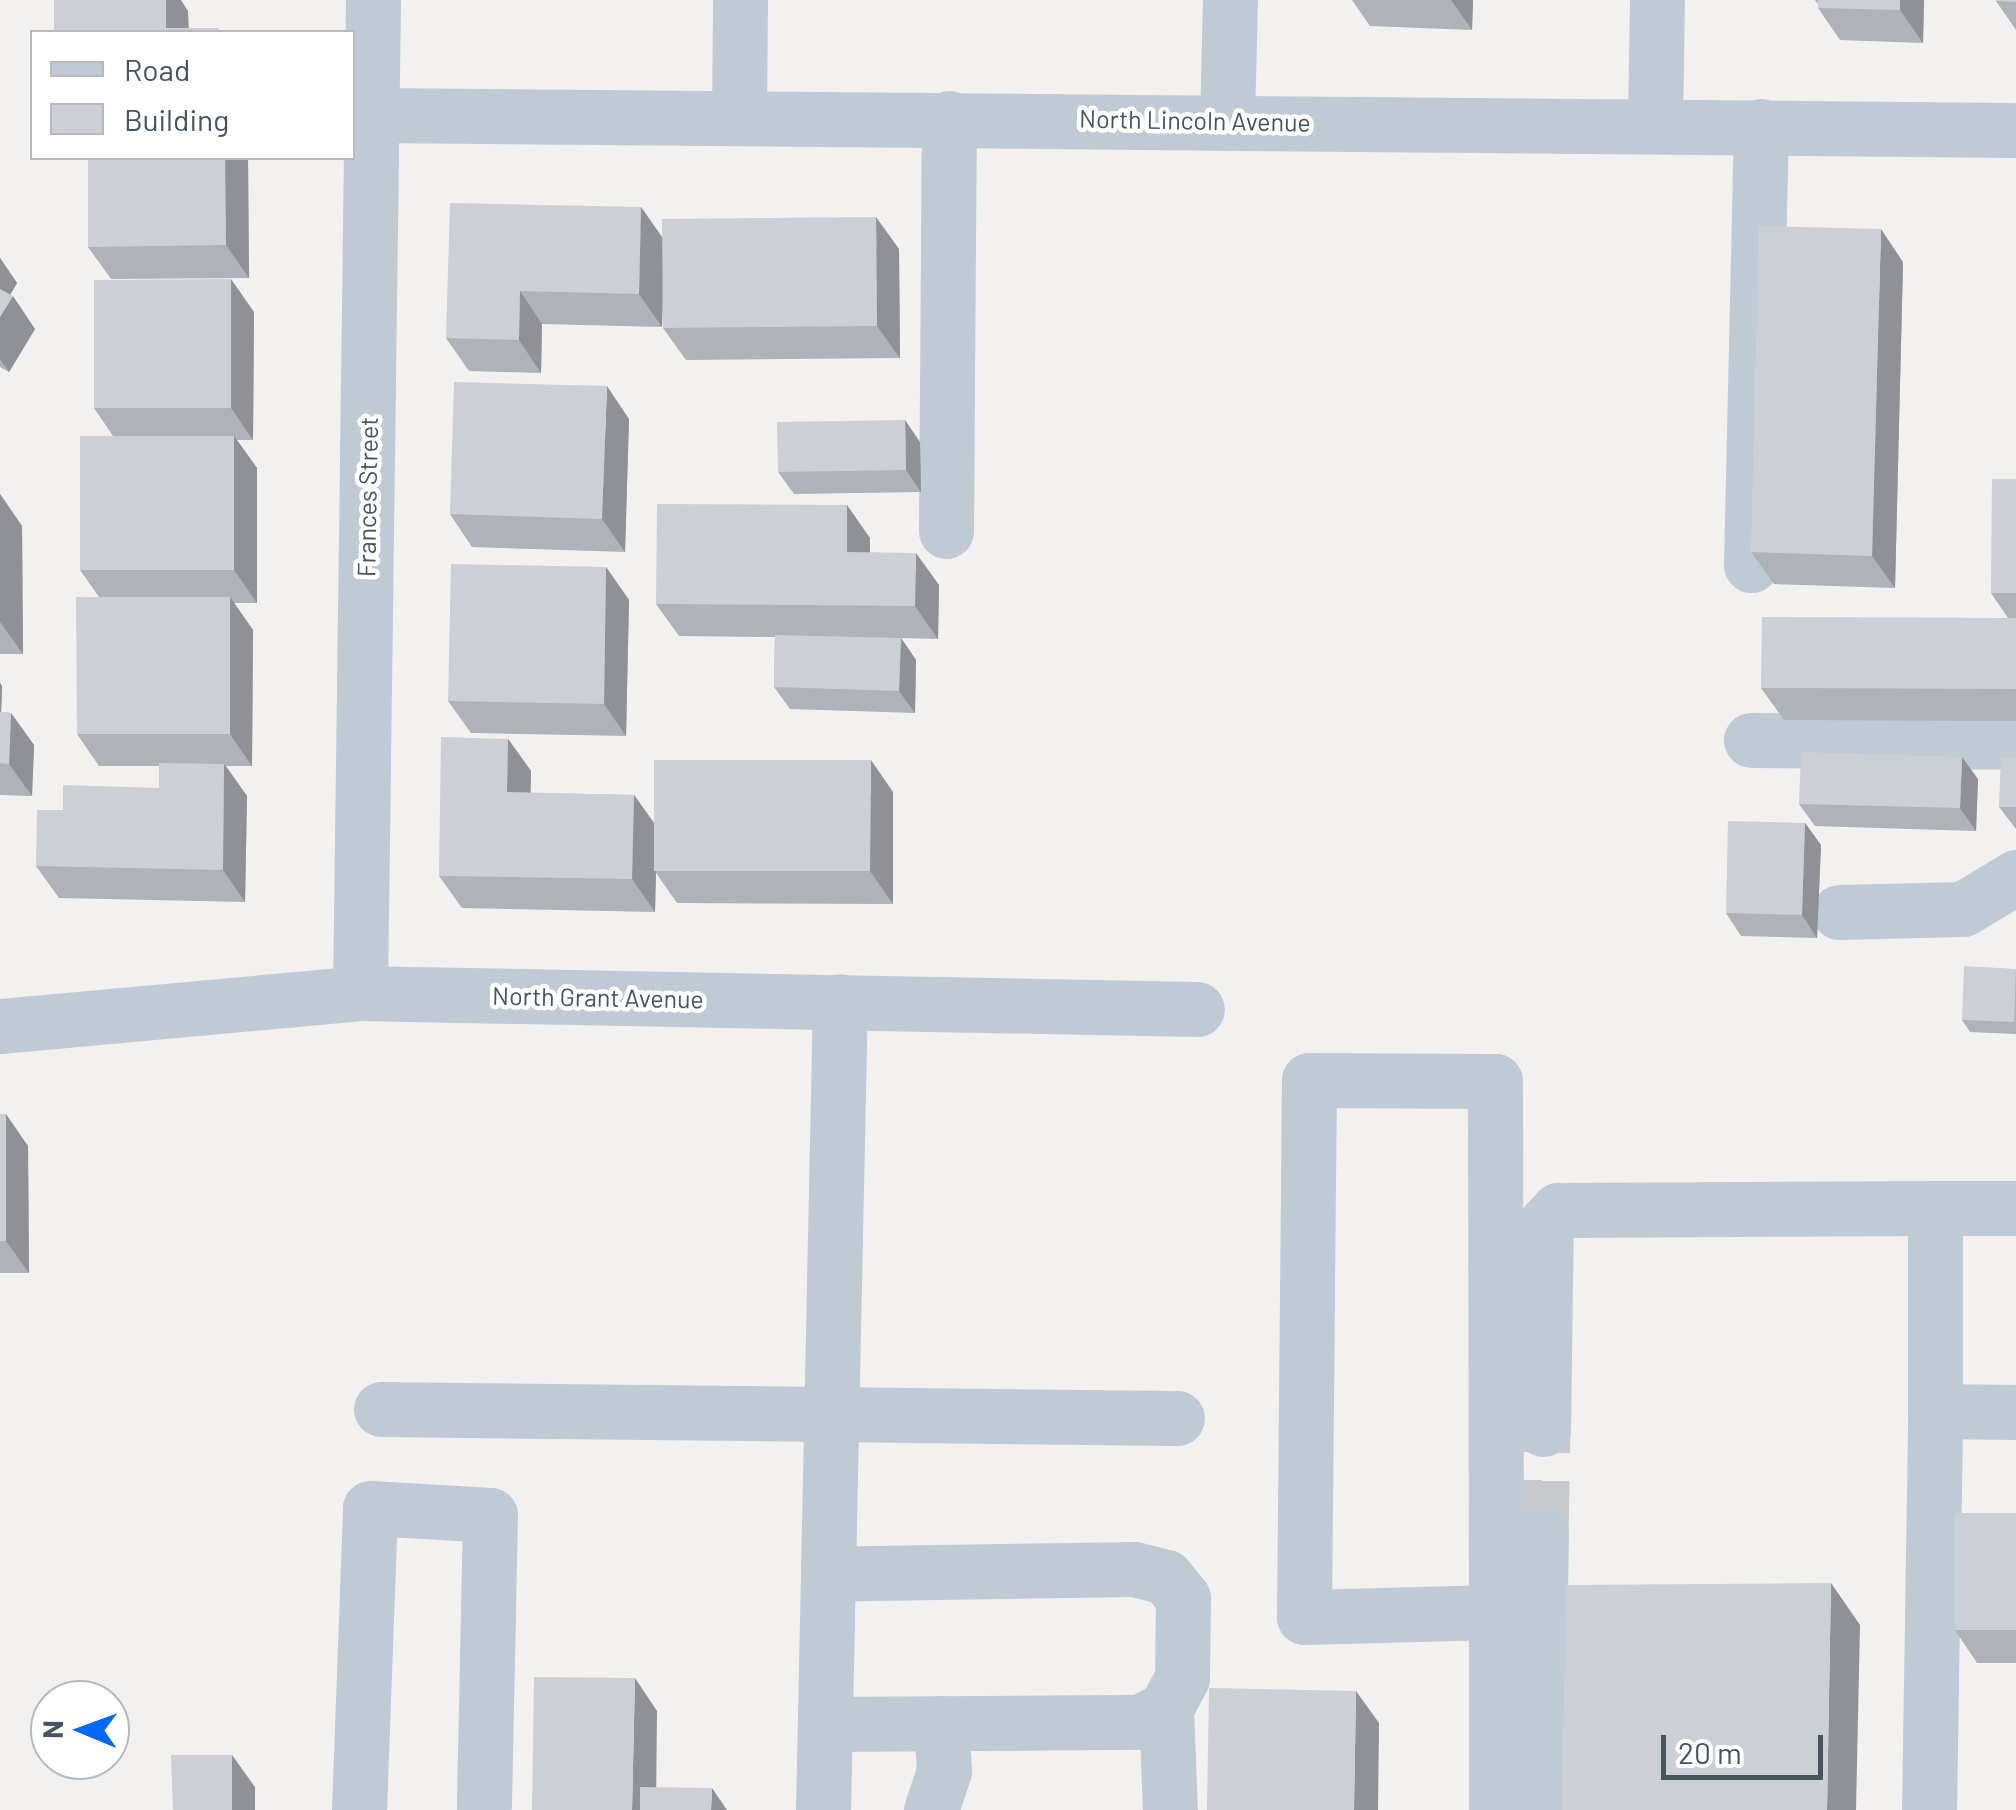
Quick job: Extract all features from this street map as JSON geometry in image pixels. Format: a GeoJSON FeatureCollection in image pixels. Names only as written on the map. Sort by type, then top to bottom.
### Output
{"type":"FeatureCollection","features":[{"type":"Feature","properties":{"kind":"street","name":"Frances Street"},"geometry":{"type":"LineString","coordinates":[[360,994],[373,0]]}},
{"type":"Feature","properties":{"kind":"street"},"geometry":{"type":"LineString","coordinates":[[738,117],[740,0]]}},
{"type":"Feature","properties":{"kind":"street"},"geometry":{"type":"LineString","coordinates":[[1227,120],[1230,0]]}},
{"type":"Feature","properties":{"kind":"street"},"geometry":{"type":"LineString","coordinates":[[1655,126],[1657,0]]}},
{"type":"Feature","properties":{"kind":"street","name":"North Lincoln Avenue"},"geometry":{"type":"LineString","coordinates":[[373,115],[2016,130]]}},
{"type":"Feature","properties":{"kind":"street"},"geometry":{"type":"LineString","coordinates":[[946,530],[948,118]]}},
{"type":"Feature","properties":{"kind":"street"},"geometry":{"type":"LineString","coordinates":[[1752,566],[1761,126]]}},
{"type":"Feature","properties":{"kind":"street"},"geometry":{"type":"LineString","coordinates":[[1751,740],[2016,742]]}},
{"type":"Feature","properties":{"kind":"street"},"geometry":{"type":"LineString","coordinates":[[1840,912],[1962,910],[2016,876]]}},
{"type":"Feature","properties":{"kind":"street","name":"North Grant Avenue"},"geometry":{"type":"LineString","coordinates":[[0,1026],[360,994],[1197,1010]]}},
{"type":"Feature","properties":{"kind":"street"},"geometry":{"type":"LineString","coordinates":[[824,1810],[840,1001]]}},
{"type":"Feature","properties":{"kind":"street"},"geometry":{"type":"LineString","coordinates":[[1496,1612],[1304,1617],[1309,1080],[1496,1082],[1496,1612],[1496,1810]]}},
{"type":"Feature","properties":{"kind":"street"},"geometry":{"type":"LineString","coordinates":[[1930,1810],[1935,1208]]}},
{"type":"Feature","properties":{"kind":"street"},"geometry":{"type":"LineString","coordinates":[[1543,1429],[1546,1223],[1558,1210],[2016,1208]]}},
{"type":"Feature","properties":{"kind":"street"},"geometry":{"type":"LineString","coordinates":[[381,1409],[1177,1418]]}},
{"type":"Feature","properties":{"kind":"street"},"geometry":{"type":"LineString","coordinates":[[1935,1412],[2016,1412]]}},
{"type":"Feature","properties":{"kind":"street"},"geometry":{"type":"LineString","coordinates":[[359,1810],[370,1508],[490,1516],[484,1810]]}},
{"type":"Feature","properties":{"kind":"street"},"geometry":{"type":"LineString","coordinates":[[1538,1810],[1541,1535]]}},
{"type":"Feature","properties":{"kind":"street"},"geometry":{"type":"LineString","coordinates":[[828,1574],[1134,1569],[1166,1578],[1183,1598],[1182,1678],[1166,1708],[1170,1810]]}},
{"type":"Feature","properties":{"kind":"street"},"geometry":{"type":"LineString","coordinates":[[826,1724],[1140,1722],[1166,1708]]}},
{"type":"Feature","properties":{"kind":"street"},"geometry":{"type":"LineString","coordinates":[[931,1810],[944,1771],[941,1723]]}},
{"type":"Feature","properties":{"kind":"building"},"geometry":{"type":"Polygon","coordinates":[[[54,0],[166,0],[166,28],[219,28],[219,30],[54,30],[54,0]]]}},
{"type":"Feature","properties":{"kind":"building"},"geometry":{"type":"Polygon","coordinates":[[[1818,0],[1900,0],[1900,10],[1818,8],[1818,0]]]}},
{"type":"Feature","properties":{"kind":"building"},"geometry":{"type":"Polygon","coordinates":[[[88,160],[225,160],[226,245],[88,247],[88,160]]]}},
{"type":"Feature","properties":{"kind":"building"},"geometry":{"type":"Polygon","coordinates":[[[450,203],[641,207],[639,294],[520,291],[519,340],[446,338],[450,203]]]}},
{"type":"Feature","properties":{"kind":"building"},"geometry":{"type":"Polygon","coordinates":[[[876,217],[877,326],[663,328],[662,219],[876,217]]]}},
{"type":"Feature","properties":{"kind":"building"},"geometry":{"type":"Polygon","coordinates":[[[1759,226],[1881,229],[1872,556],[1751,552],[1759,226]]]}},
{"type":"Feature","properties":{"kind":"building"},"geometry":{"type":"Polygon","coordinates":[[[231,279],[231,408],[94,408],[94,280],[231,279]]]}},
{"type":"Feature","properties":{"kind":"building"},"geometry":{"type":"Polygon","coordinates":[[[0,289],[13,296],[0,317],[0,289]]]}},
{"type":"Feature","properties":{"kind":"building"},"geometry":{"type":"Polygon","coordinates":[[[454,382],[607,386],[602,519],[450,514],[454,382]]]}},
{"type":"Feature","properties":{"kind":"building"},"geometry":{"type":"Polygon","coordinates":[[[905,420],[906,470],[778,472],[777,422],[905,420]]]}},
{"type":"Feature","properties":{"kind":"building"},"geometry":{"type":"Polygon","coordinates":[[[80,436],[234,436],[234,570],[80,570],[80,436]]]}},
{"type":"Feature","properties":{"kind":"building"},"geometry":{"type":"Polygon","coordinates":[[[1992,479],[2016,479],[2016,593],[1991,593],[1992,479]]]}},
{"type":"Feature","properties":{"kind":"building"},"geometry":{"type":"Polygon","coordinates":[[[657,504],[847,505],[847,552],[916,553],[915,606],[656,604],[657,504]]]}},
{"type":"Feature","properties":{"kind":"building"},"geometry":{"type":"Polygon","coordinates":[[[451,564],[606,567],[604,704],[448,701],[451,564]]]}},
{"type":"Feature","properties":{"kind":"building"},"geometry":{"type":"Polygon","coordinates":[[[76,597],[230,597],[230,734],[77,734],[76,597]]]}},
{"type":"Feature","properties":{"kind":"building"},"geometry":{"type":"Polygon","coordinates":[[[1762,617],[2016,618],[2016,689],[1761,688],[1762,617]]]}},
{"type":"Feature","properties":{"kind":"building"},"geometry":{"type":"Polygon","coordinates":[[[775,635],[901,638],[899,691],[774,687],[775,635]]]}},
{"type":"Feature","properties":{"kind":"building"},"geometry":{"type":"Polygon","coordinates":[[[0,712],[11,713],[9,764],[0,763],[0,712]]]}},
{"type":"Feature","properties":{"kind":"building"},"geometry":{"type":"Polygon","coordinates":[[[441,737],[508,739],[507,792],[634,795],[632,879],[439,876],[441,737]]]}},
{"type":"Feature","properties":{"kind":"building"},"geometry":{"type":"Polygon","coordinates":[[[1801,752],[1962,757],[1960,808],[1799,804],[1801,752]]]}},
{"type":"Feature","properties":{"kind":"building"},"geometry":{"type":"Polygon","coordinates":[[[2001,757],[2016,757],[2016,807],[1999,807],[2001,757]]]}},
{"type":"Feature","properties":{"kind":"building"},"geometry":{"type":"Polygon","coordinates":[[[654,760],[871,760],[870,871],[654,871],[654,760]]]}},
{"type":"Feature","properties":{"kind":"building"},"geometry":{"type":"Polygon","coordinates":[[[159,763],[224,764],[223,870],[36,866],[37,810],[63,810],[63,785],[159,788],[159,763]]]}},
{"type":"Feature","properties":{"kind":"building"},"geometry":{"type":"Polygon","coordinates":[[[1728,821],[1805,823],[1802,915],[1726,913],[1728,821]]]}},
{"type":"Feature","properties":{"kind":"building"},"geometry":{"type":"Polygon","coordinates":[[[1964,966],[2016,969],[2014,1022],[1962,1020],[1964,966]]]}},
{"type":"Feature","properties":{"kind":"building"},"geometry":{"type":"Polygon","coordinates":[[[0,1114],[6,1114],[6,1241],[0,1241],[0,1114]]]}},
{"type":"Feature","properties":{"kind":"building"},"geometry":{"type":"Polygon","coordinates":[[[1955,1513],[2016,1513],[2016,1630],[1955,1630],[1955,1513]]]}},
{"type":"Feature","properties":{"kind":"building"},"geometry":{"type":"Polygon","coordinates":[[[1831,1583],[1827,1810],[1562,1810],[1566,1585],[1831,1583]]]}},
{"type":"Feature","properties":{"kind":"building"},"geometry":{"type":"Polygon","coordinates":[[[534,1677],[635,1678],[632,1810],[532,1810],[534,1677]]]}},
{"type":"Feature","properties":{"kind":"building"},"geometry":{"type":"Polygon","coordinates":[[[1209,1688],[1356,1691],[1354,1810],[1207,1810],[1209,1688]]]}},
{"type":"Feature","properties":{"kind":"building"},"geometry":{"type":"Polygon","coordinates":[[[171,1755],[232,1755],[232,1810],[173,1810],[171,1755]]]}},
{"type":"Feature","properties":{"kind":"building"},"geometry":{"type":"Polygon","coordinates":[[[640,1787],[712,1788],[711,1810],[640,1810],[640,1787]]]}},
{"type":"Feature","properties":{"kind":"tunnel"},"geometry":{"type":"LineString","coordinates":[[1541,1535],[1543,1429]]}}]}
